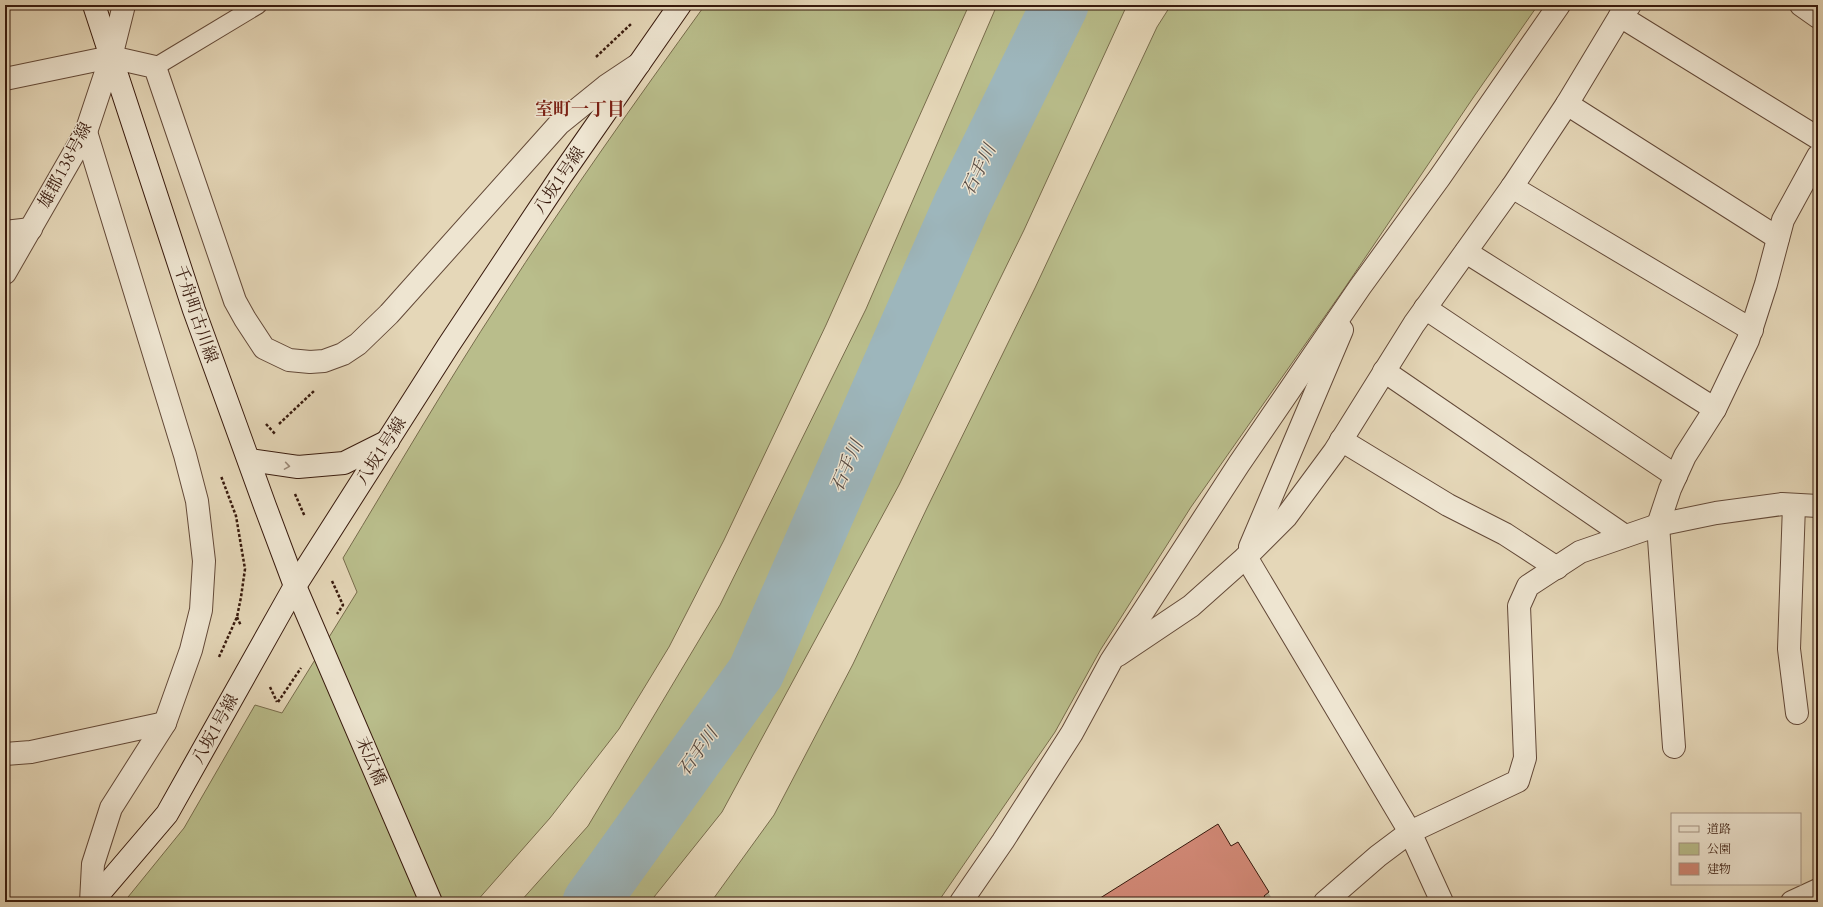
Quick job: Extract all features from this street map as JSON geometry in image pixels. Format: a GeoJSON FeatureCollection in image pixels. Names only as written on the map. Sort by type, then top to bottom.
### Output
{"type":"FeatureCollection","features":[{"type":"Feature","properties":{"kind":"street","name":"千舟町古川線"},"geometry":{"type":"LineString","coordinates":[[94,5],[194,310],[295,586],[310,620]]}},
{"type":"Feature","properties":{"kind":"street","name":"雄郡138号線"},"geometry":{"type":"LineString","coordinates":[[5,273],[86,132],[111,57],[124,5]]}},
{"type":"Feature","properties":{"kind":"street","name":"八坂1号線"},"geometry":{"type":"LineString","coordinates":[[91,902],[167,814],[295,586],[388,440],[561,176],[680,5]]}},
{"type":"Feature","properties":{"kind":"street"},"geometry":{"type":"LineString","coordinates":[[961,902],[1003,841],[1072,733],[1111,661],[1239,464],[1360,287],[1440,177],[1559,5]]}},
{"type":"Feature","properties":{"kind":"street"},"geometry":{"type":"LineString","coordinates":[[1801,5],[1818,17]]}},
{"type":"Feature","properties":{"kind":"street"},"geometry":{"type":"LineString","coordinates":[[1111,661],[1191,606],[1246,557],[1286,518],[1341,440],[1384,370],[1425,308],[1512,187],[1567,104],[1624,8],[1818,138]]}},
{"type":"Feature","properties":{"kind":"street"},"geometry":{"type":"LineString","coordinates":[[5,79],[111,57],[155,67],[235,301],[264,348],[289,360],[310,362],[324,361],[358,344],[389,314],[559,124],[606,86],[640,63]]}},
{"type":"Feature","properties":{"kind":"street"},"geometry":{"type":"LineString","coordinates":[[1567,104],[1778,238]]}},
{"type":"Feature","properties":{"kind":"street"},"geometry":{"type":"LineString","coordinates":[[86,132],[185,455],[197,501],[204,561],[201,610],[191,650],[165,722],[111,808],[93,864],[91,902]]}},
{"type":"Feature","properties":{"kind":"street"},"geometry":{"type":"LineString","coordinates":[[1674,747],[1658,525],[1685,456],[1715,409],[1752,330],[1783,220],[1812,178],[1818,156]]}},
{"type":"Feature","properties":{"kind":"street"},"geometry":{"type":"LineString","coordinates":[[1512,187],[1752,330]]}},
{"type":"Feature","properties":{"kind":"street"},"geometry":{"type":"LineString","coordinates":[[5,232],[31,229]]}},
{"type":"Feature","properties":{"kind":"street"},"geometry":{"type":"LineString","coordinates":[[1466,252],[1715,409]]}},
{"type":"Feature","properties":{"kind":"street"},"geometry":{"type":"LineString","coordinates":[[1246,557],[1360,287]]}},
{"type":"Feature","properties":{"kind":"street"},"geometry":{"type":"LineString","coordinates":[[1425,308],[1676,476]]}},
{"type":"Feature","properties":{"kind":"street"},"geometry":{"type":"LineString","coordinates":[[1384,370],[1625,536]]}},
{"type":"Feature","properties":{"kind":"street"},"geometry":{"type":"LineString","coordinates":[[249,460],[298,467],[344,463],[388,440]]}},
{"type":"Feature","properties":{"kind":"street"},"geometry":{"type":"LineString","coordinates":[[1341,440],[1448,505],[1505,534],[1557,568]]}},
{"type":"Feature","properties":{"kind":"street"},"geometry":{"type":"LineString","coordinates":[[1325,902],[1378,856],[1410,832],[1518,780],[1525,758],[1519,606],[1528,586],[1580,552],[1658,525],[1716,512],[1782,504],[1818,506]]}},
{"type":"Feature","properties":{"kind":"street"},"geometry":{"type":"LineString","coordinates":[[1794,505],[1789,649],[1797,713]]}},
{"type":"Feature","properties":{"kind":"street"},"geometry":{"type":"LineString","coordinates":[[1246,557],[1410,832],[1442,902]]}},
{"type":"Feature","properties":{"kind":"street","name":"末広橋"},"geometry":{"type":"LineString","coordinates":[[310,620],[431,902]]}},
{"type":"Feature","properties":{"kind":"street"},"geometry":{"type":"LineString","coordinates":[[5,754],[31,752],[165,722]]}},
{"type":"Feature","properties":{"kind":"street"},"geometry":{"type":"LineString","coordinates":[[1792,902],[1818,890]]}},
{"type":"Feature","properties":{"kind":"lane"},"geometry":{"type":"LineString","coordinates":[[155,67],[258,5]]}},
{"type":"Feature","properties":{"kind":"path"},"geometry":{"type":"LineString","coordinates":[[594,59],[634,21]]}},
{"type":"Feature","properties":{"kind":"green space"},"geometry":{"type":"Polygon","coordinates":[[[705,5],[969,5],[826,325],[724,540],[669,647],[619,729],[550,818],[476,902],[124,902],[184,828],[255,705],[282,713],[357,592],[343,558],[460,364],[550,225],[705,5]]]}},
{"type":"Feature","properties":{"kind":"green space"},"geometry":{"type":"Polygon","coordinates":[[[997,5],[1127,5],[1024,230],[899,485],[722,812],[650,902],[520,902],[588,826],[720,605],[866,309],[997,5]]]}},
{"type":"Feature","properties":{"kind":"green space"},"geometry":{"type":"Polygon","coordinates":[[[1171,5],[1538,5],[1475,95],[1344,289],[1191,507],[1101,649],[1055,732],[938,902],[711,902],[774,815],[853,664],[927,508],[1035,288],[1157,27],[1171,5]]]}},
{"type":"Feature","properties":{"kind":"building"},"geometry":{"type":"Polygon","coordinates":[[[1218,824],[1231,846],[1238,842],[1269,892],[1264,896],[1268,902],[1099,902],[1097,900],[1218,824]]]}},
{"type":"Feature","properties":{"kind":"waterway","name":"石手川"},"geometry":{"type":"LineString","coordinates":[[591,902],[756,672],[962,204],[1060,5]]}},
{"type":"Feature","properties":{"kind":"district","name":"室町一丁目"},"geometry":{"type":"Point","coordinates":[580,109]}}]}
